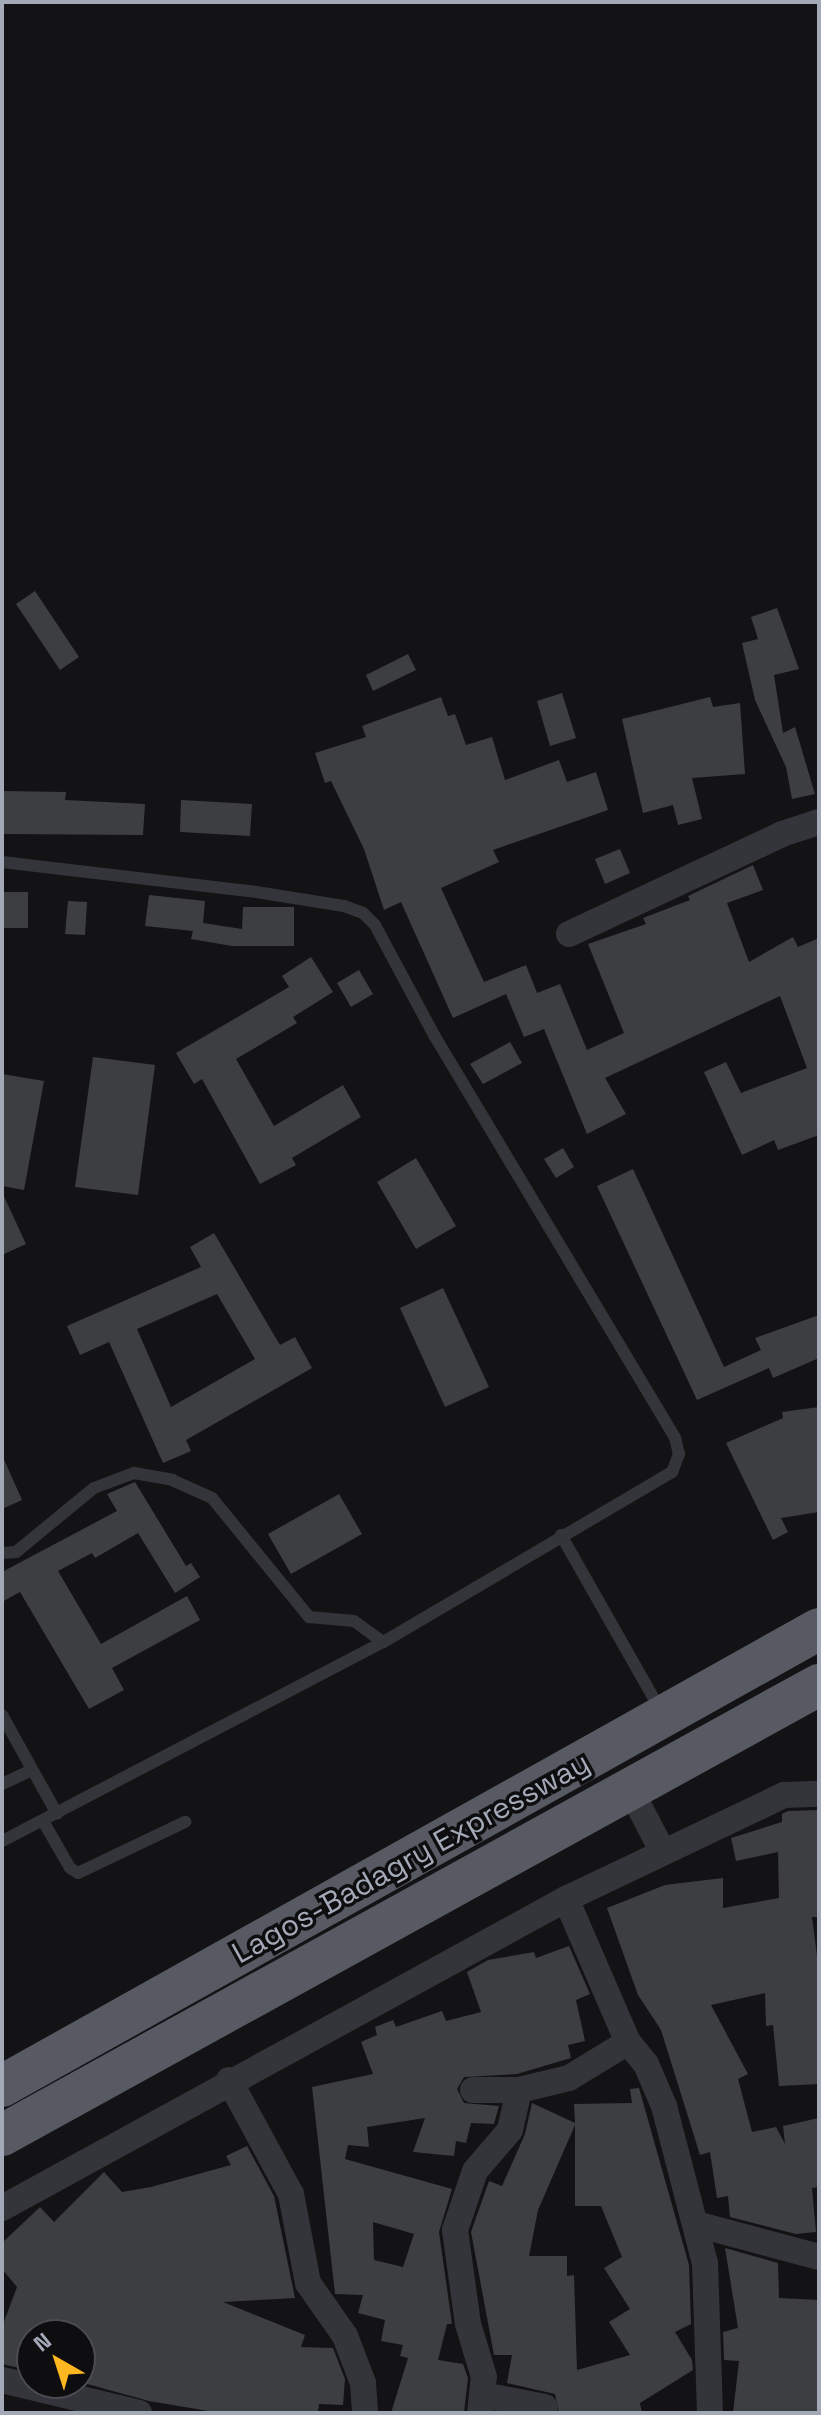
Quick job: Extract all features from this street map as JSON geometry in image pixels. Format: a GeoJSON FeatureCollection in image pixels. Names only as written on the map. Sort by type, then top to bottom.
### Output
{"type":"FeatureCollection","features":[{"type":"Feature","properties":{"kind":"highway","name":"Lagos-Badagry Expressway"},"geometry":{"type":"LineString","coordinates":[[2,2086],[819,1629]]}},
{"type":"Feature","properties":{"kind":"highway","name":"Lagos-Badagry Expressway"},"geometry":{"type":"LineString","coordinates":[[2,2135],[630,1789],[815,1695]]}},
{"type":"Feature","properties":{"kind":"street"},"geometry":{"type":"LineString","coordinates":[[569,934],[782,834],[819,822]]}},
{"type":"Feature","properties":{"kind":"street"},"geometry":{"type":"LineString","coordinates":[[630,1789],[663,1852]]}},
{"type":"Feature","properties":{"kind":"street"},"geometry":{"type":"LineString","coordinates":[[2,2208],[229,2080],[566,1899],[784,1795],[819,1794]]}},
{"type":"Feature","properties":{"kind":"street"},"geometry":{"type":"LineString","coordinates":[[566,1899],[628,2042],[646,2064],[664,2106],[696,2224],[710,2295],[710,2413]]}},
{"type":"Feature","properties":{"kind":"street"},"geometry":{"type":"LineString","coordinates":[[473,2090],[519,2090],[569,2078],[628,2042]]}},
{"type":"Feature","properties":{"kind":"street"},"geometry":{"type":"LineString","coordinates":[[229,2080],[291,2194],[308,2283],[345,2336],[363,2383],[365,2413]]}},
{"type":"Feature","properties":{"kind":"street"},"geometry":{"type":"LineString","coordinates":[[519,2090],[510,2130],[475,2171],[455,2230],[481,2404],[545,2407]]}},
{"type":"Feature","properties":{"kind":"street"},"geometry":{"type":"LineString","coordinates":[[696,2224],[819,2257]]}},
{"type":"Feature","properties":{"kind":"street"},"geometry":{"type":"LineString","coordinates":[[2,2380],[62,2404],[139,2413]]}},
{"type":"Feature","properties":{"kind":"lane"},"geometry":{"type":"LineString","coordinates":[[2,862],[344,906],[375,925],[449,1061],[675,1438],[679,1454],[672,1472],[383,1642],[2,1841]]}},
{"type":"Feature","properties":{"kind":"lane"},"geometry":{"type":"LineString","coordinates":[[2,1553],[16,1552],[94,1488],[134,1473],[172,1480],[212,1498],[309,1617],[354,1621],[383,1642]]}},
{"type":"Feature","properties":{"kind":"lane"},"geometry":{"type":"LineString","coordinates":[[561,1535],[664,1716]]}},
{"type":"Feature","properties":{"kind":"lane"},"geometry":{"type":"LineString","coordinates":[[2,1715],[57,1814]]}},
{"type":"Feature","properties":{"kind":"lane"},"geometry":{"type":"LineString","coordinates":[[2,1784],[32,1770]]}},
{"type":"Feature","properties":{"kind":"lane"},"geometry":{"type":"LineString","coordinates":[[43,1821],[70,1868],[78,1873],[185,1822]]}},
{"type":"Feature","properties":{"kind":"building"},"geometry":{"type":"Polygon","coordinates":[[[35,591],[79,657],[60,670],[16,604],[35,591]]]}},
{"type":"Feature","properties":{"kind":"building"},"geometry":{"type":"Polygon","coordinates":[[[777,608],[799,669],[774,675],[783,733],[795,727],[815,794],[792,799],[786,767],[755,700],[742,643],[758,639],[751,617],[777,608]]]}},
{"type":"Feature","properties":{"kind":"building"},"geometry":{"type":"Polygon","coordinates":[[[408,654],[416,670],[373,691],[366,675],[408,654]]]}},
{"type":"Feature","properties":{"kind":"building"},"geometry":{"type":"Polygon","coordinates":[[[562,693],[576,738],[550,746],[537,701],[562,693]]]}},
{"type":"Feature","properties":{"kind":"building"},"geometry":{"type":"Polygon","coordinates":[[[441,697],[448,716],[455,714],[466,745],[492,737],[505,780],[559,760],[567,782],[596,772],[608,810],[493,850],[499,862],[441,888],[484,982],[526,965],[537,993],[560,984],[587,1050],[624,1033],[588,944],[646,924],[643,918],[690,900],[688,896],[753,865],[763,890],[727,903],[749,962],[793,937],[798,947],[819,938],[819,1135],[778,1150],[774,1140],[742,1155],[704,1072],[726,1062],[741,1093],[807,1068],[780,996],[605,1078],[626,1114],[587,1134],[544,1029],[524,1037],[506,994],[453,1018],[401,902],[384,910],[364,849],[331,781],[325,783],[315,753],[366,737],[362,726],[441,697]]]}},
{"type":"Feature","properties":{"kind":"building"},"geometry":{"type":"Polygon","coordinates":[[[710,697],[713,707],[740,703],[745,774],[692,778],[702,819],[678,825],[673,805],[643,813],[622,719],[710,697]]]}},
{"type":"Feature","properties":{"kind":"building"},"geometry":{"type":"Polygon","coordinates":[[[2,791],[66,792],[65,800],[145,804],[143,835],[2,834],[2,791]]]}},
{"type":"Feature","properties":{"kind":"building"},"geometry":{"type":"Polygon","coordinates":[[[181,800],[252,804],[250,836],[180,832],[181,800]]]}},
{"type":"Feature","properties":{"kind":"building"},"geometry":{"type":"Polygon","coordinates":[[[620,849],[630,873],[605,884],[595,859],[620,849]]]}},
{"type":"Feature","properties":{"kind":"building"},"geometry":{"type":"Polygon","coordinates":[[[2,892],[28,892],[28,928],[2,928],[2,892]]]}},
{"type":"Feature","properties":{"kind":"building"},"geometry":{"type":"Polygon","coordinates":[[[149,895],[205,901],[203,923],[242,929],[243,907],[294,907],[294,946],[232,946],[191,939],[193,931],[145,926],[149,895]]]}},
{"type":"Feature","properties":{"kind":"building"},"geometry":{"type":"Polygon","coordinates":[[[68,901],[87,902],[85,935],[65,934],[68,901]]]}},
{"type":"Feature","properties":{"kind":"building"},"geometry":{"type":"Polygon","coordinates":[[[311,957],[333,992],[293,1017],[297,1023],[236,1059],[274,1126],[343,1085],[361,1117],[292,1158],[296,1165],[260,1184],[202,1079],[194,1084],[176,1053],[289,987],[282,976],[311,957]]]}},
{"type":"Feature","properties":{"kind":"building"},"geometry":{"type":"Polygon","coordinates":[[[359,970],[373,994],[351,1007],[337,983],[359,970]]]}},
{"type":"Feature","properties":{"kind":"building"},"geometry":{"type":"Polygon","coordinates":[[[510,1042],[522,1063],[483,1084],[470,1064],[510,1042]]]}},
{"type":"Feature","properties":{"kind":"building"},"geometry":{"type":"Polygon","coordinates":[[[93,1057],[155,1065],[138,1195],[75,1187],[93,1057]]]}},
{"type":"Feature","properties":{"kind":"building"},"geometry":{"type":"Polygon","coordinates":[[[2,1074],[44,1081],[24,1190],[2,1186],[2,1074]]]}},
{"type":"Feature","properties":{"kind":"building"},"geometry":{"type":"Polygon","coordinates":[[[563,1148],[574,1167],[556,1178],[544,1159],[563,1148]]]}},
{"type":"Feature","properties":{"kind":"building"},"geometry":{"type":"Polygon","coordinates":[[[416,1158],[456,1226],[416,1249],[377,1182],[416,1158]]]}},
{"type":"Feature","properties":{"kind":"building"},"geometry":{"type":"Polygon","coordinates":[[[633,1169],[724,1367],[761,1350],[755,1338],[819,1315],[819,1358],[773,1378],[769,1368],[697,1400],[597,1186],[633,1169]]]}},
{"type":"Feature","properties":{"kind":"building"},"geometry":{"type":"Polygon","coordinates":[[[2,1192],[26,1244],[2,1255],[2,1192]]]}},
{"type":"Feature","properties":{"kind":"building"},"geometry":{"type":"Polygon","coordinates":[[[214,1233],[280,1345],[295,1337],[312,1368],[186,1440],[191,1451],[163,1463],[109,1342],[80,1355],[67,1326],[201,1267],[190,1247],[214,1233]],[[217,1294],[137,1329],[171,1407],[255,1359],[217,1294]]]}},
{"type":"Feature","properties":{"kind":"building"},"geometry":{"type":"Polygon","coordinates":[[[443,1288],[489,1387],[445,1407],[400,1308],[443,1288]]]}},
{"type":"Feature","properties":{"kind":"building"},"geometry":{"type":"Polygon","coordinates":[[[819,1407],[819,1512],[781,1518],[788,1532],[773,1540],[726,1443],[783,1418],[782,1412],[819,1407]]]}},
{"type":"Feature","properties":{"kind":"building"},"geometry":{"type":"Polygon","coordinates":[[[2,1455],[22,1500],[2,1509],[2,1455]]]}},
{"type":"Feature","properties":{"kind":"building"},"geometry":{"type":"Polygon","coordinates":[[[135,1482],[186,1566],[191,1563],[200,1577],[175,1593],[138,1533],[95,1558],[92,1553],[58,1571],[101,1644],[187,1596],[200,1620],[112,1668],[124,1690],[89,1709],[20,1592],[2,1602],[2,1572],[117,1511],[107,1494],[135,1482]]]}},
{"type":"Feature","properties":{"kind":"building"},"geometry":{"type":"Polygon","coordinates":[[[339,1494],[362,1534],[291,1574],[268,1534],[339,1494]]]}},
{"type":"Feature","properties":{"kind":"building"},"geometry":{"type":"Polygon","coordinates":[[[817,1810],[819,1917],[812,1917],[819,1972],[819,2084],[779,2086],[773,2025],[766,2026],[765,1993],[711,2005],[748,2074],[738,2079],[752,2132],[776,2127],[785,2144],[783,2126],[819,2118],[819,2187],[812,2188],[816,2232],[796,2234],[730,2217],[728,2196],[717,2198],[710,2152],[700,2155],[661,2030],[638,1995],[607,1908],[665,1885],[723,1878],[723,1908],[779,1898],[778,1852],[736,1861],[731,1838],[782,1822],[782,1814],[788,1811],[817,1810]]]}},
{"type":"Feature","properties":{"kind":"building"},"geometry":{"type":"Polygon","coordinates":[[[569,1946],[590,1994],[576,2000],[585,2041],[568,2045],[571,2058],[517,2074],[464,2077],[457,2089],[464,2103],[499,2106],[494,2124],[471,2123],[466,2143],[456,2141],[454,2156],[413,2152],[425,2118],[367,2127],[369,2147],[348,2145],[345,2159],[452,2189],[439,2232],[452,2324],[447,2324],[438,2360],[463,2364],[468,2378],[464,2413],[391,2413],[408,2358],[400,2356],[403,2345],[381,2341],[385,2320],[358,2313],[363,2295],[335,2294],[312,2087],[373,2074],[361,2042],[377,2035],[375,2027],[393,2020],[396,2027],[442,2011],[446,2021],[481,2012],[467,1972],[488,1960],[534,1952],[536,1958],[569,1946]],[[373,2222],[374,2260],[403,2267],[414,2234],[373,2222]]]}},
{"type":"Feature","properties":{"kind":"building"},"geometry":{"type":"Polygon","coordinates":[[[639,2088],[689,2265],[691,2324],[675,2332],[692,2360],[693,2370],[640,2403],[642,2413],[559,2413],[555,2394],[507,2383],[512,2355],[494,2355],[471,2232],[489,2181],[502,2186],[525,2134],[532,2103],[575,2123],[574,2104],[632,2103],[630,2089],[639,2088]],[[575,2125],[538,2210],[529,2256],[567,2256],[567,2276],[574,2275],[577,2370],[630,2355],[609,2322],[630,2309],[604,2268],[622,2257],[601,2206],[575,2206],[575,2125]]]}},
{"type":"Feature","properties":{"kind":"building"},"geometry":{"type":"Polygon","coordinates":[[[247,2146],[274,2196],[295,2298],[223,2302],[305,2335],[301,2347],[333,2348],[345,2379],[343,2405],[319,2404],[318,2413],[220,2413],[149,2401],[96,2386],[96,2319],[16,2319],[16,2367],[2,2364],[2,2327],[17,2287],[2,2269],[2,2243],[40,2207],[54,2222],[104,2172],[122,2192],[231,2165],[226,2156],[247,2146]]]}},
{"type":"Feature","properties":{"kind":"building"},"geometry":{"type":"Polygon","coordinates":[[[725,2248],[778,2263],[779,2298],[819,2300],[819,2413],[733,2413],[739,2361],[724,2360],[723,2332],[738,2328],[725,2248]]]}}]}
